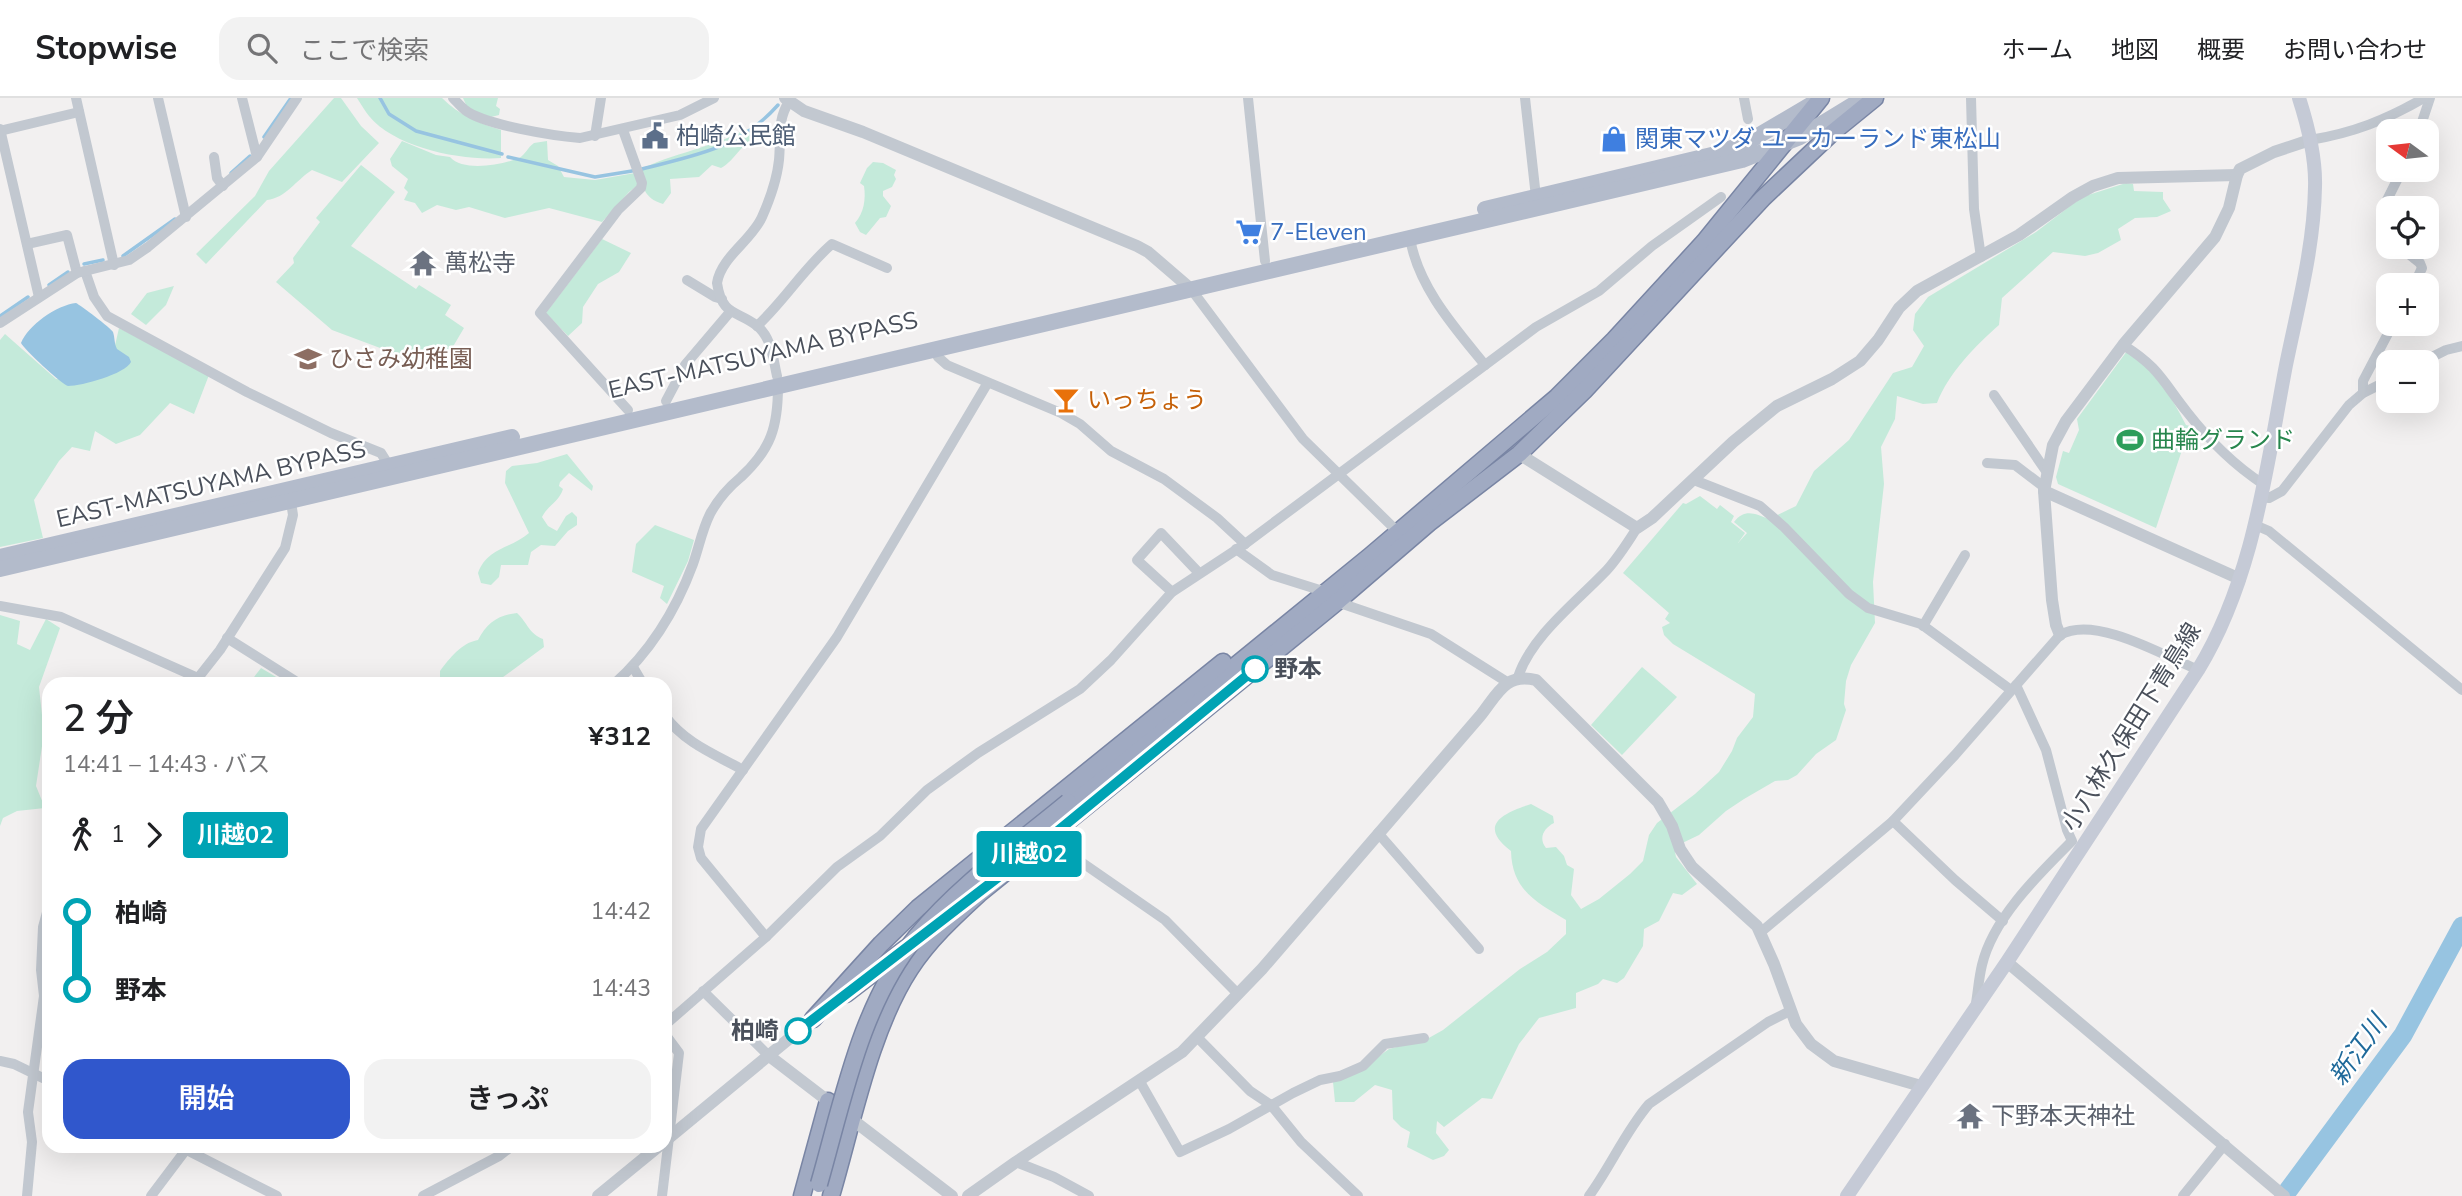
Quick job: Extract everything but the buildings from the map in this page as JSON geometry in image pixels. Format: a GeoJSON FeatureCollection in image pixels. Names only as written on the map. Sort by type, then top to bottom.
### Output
{"type":"FeatureCollection","features":[{"type":"Feature","properties":{"kind":"highway"},"geometry":{"type":"LineString","coordinates":[[813,1019],[1048,839],[1403,537],[1557,397],[1704,242],[1820,98]]}},
{"type":"Feature","properties":{"kind":"highway"},"geometry":{"type":"LineString","coordinates":[[1403,537],[1520,454],[1584,391],[1763,198],[1832,133],[1875,98]]}},
{"type":"Feature","properties":{"kind":"highway"},"geometry":{"type":"LineString","coordinates":[[822,1192],[857,1055],[869,1021],[893,971],[915,939],[940,910],[1068,803],[1331,597]]}},
{"type":"Feature","properties":{"kind":"highway"},"geometry":{"type":"LineString","coordinates":[[813,1019],[911,915],[1265,628],[1331,597]]}},
{"type":"Feature","properties":{"kind":"highway"},"geometry":{"type":"LineString","coordinates":[[1032,818],[1038,816],[1048,822],[1051,832],[1048,839]]}},
{"type":"Feature","properties":{"kind":"highway"},"geometry":{"type":"LineString","coordinates":[[822,1192],[853,1120],[883,1023],[909,971],[925,948],[979,894]]}},
{"type":"Feature","properties":{"kind":"highway"},"geometry":{"type":"LineString","coordinates":[[911,915],[910,923],[914,930],[926,933]]}},
{"type":"Feature","properties":{"kind":"highway"},"geometry":{"type":"LineString","coordinates":[[802,1196],[828,1101]]}},
{"type":"Feature","properties":{"kind":"main road"},"geometry":{"type":"LineString","coordinates":[[1721,158],[1820,98]]}},
{"type":"Feature","properties":{"kind":"main road"},"geometry":{"type":"LineString","coordinates":[[0,569],[291,502],[392,471],[777,381],[934,349],[1186,285],[1410,237],[1721,158],[1748,158],[1781,146],[1864,98]]}},
{"type":"Feature","properties":{"kind":"main road","name":"小八林久保田下青鳥線"},"geometry":{"type":"LineString","coordinates":[[1847,1196],[2007,962],[2077,845],[2198,670],[2220,628],[2240,579],[2255,525],[2310,242],[2315,184],[2310,140],[2299,98]]}},
{"type":"Feature","properties":{"kind":"main road","name":"EAST-MATSUYAMA BYPASS"},"geometry":{"type":"LineString","coordinates":[[0,557],[392,471],[666,401],[777,381],[1186,285],[1265,261],[1536,197],[1721,158]]}},
{"type":"Feature","properties":{"kind":"main road"},"geometry":{"type":"LineString","coordinates":[[1721,158],[1745,176],[1747,184],[1743,194]]}},
{"type":"Feature","properties":{"kind":"main road"},"geometry":{"type":"LineString","coordinates":[[1748,158],[1761,173],[1766,191],[1763,198]]}},
{"type":"Feature","properties":{"kind":"street"},"geometry":{"type":"LineString","coordinates":[[76,98],[114,265]]}},
{"type":"Feature","properties":{"kind":"street"},"geometry":{"type":"LineString","coordinates":[[158,98],[186,217]]}},
{"type":"Feature","properties":{"kind":"street"},"geometry":{"type":"LineString","coordinates":[[242,98],[257,157]]}},
{"type":"Feature","properties":{"kind":"street"},"geometry":{"type":"LineString","coordinates":[[0,323],[81,272],[129,260],[186,217],[257,157],[297,98]]}},
{"type":"Feature","properties":{"kind":"street"},"geometry":{"type":"LineString","coordinates":[[453,98],[466,111],[481,118],[565,137],[595,136],[680,116],[714,98]]}},
{"type":"Feature","properties":{"kind":"street"},"geometry":{"type":"LineString","coordinates":[[595,136],[601,98]]}},
{"type":"Feature","properties":{"kind":"street"},"geometry":{"type":"LineString","coordinates":[[1248,98],[1265,261]]}},
{"type":"Feature","properties":{"kind":"street"},"geometry":{"type":"LineString","coordinates":[[1525,98],[1536,197]]}},
{"type":"Feature","properties":{"kind":"street"},"geometry":{"type":"LineString","coordinates":[[1744,98],[1748,119]]}},
{"type":"Feature","properties":{"kind":"street"},"geometry":{"type":"LineString","coordinates":[[1971,98],[1974,209],[1981,257]]}},
{"type":"Feature","properties":{"kind":"street"},"geometry":{"type":"LineString","coordinates":[[2060,635],[2052,600],[2044,489],[2053,445],[2066,421],[2123,345],[2215,237],[2233,198],[2237,175],[2241,169],[2274,152],[2310,140],[2344,135],[2394,116],[2424,98]]}},
{"type":"Feature","properties":{"kind":"street"},"geometry":{"type":"LineString","coordinates":[[2421,119],[2424,98]]}},
{"type":"Feature","properties":{"kind":"street"},"geometry":{"type":"LineString","coordinates":[[622,677],[633,667],[662,627],[687,578],[701,534],[714,506],[764,452],[778,414],[777,381],[770,345],[757,326],[730,312],[718,288],[718,276],[761,219],[772,192],[779,162],[782,115],[787,100],[804,111],[863,132],[1148,252],[1186,285],[1303,439],[1403,537]]}},
{"type":"Feature","properties":{"kind":"street"},"geometry":{"type":"LineString","coordinates":[[39,297],[0,130],[79,112]]}},
{"type":"Feature","properties":{"kind":"street"},"geometry":{"type":"LineString","coordinates":[[623,130],[642,183],[641,188],[618,210],[540,313],[628,410]]}},
{"type":"Feature","properties":{"kind":"street"},"geometry":{"type":"LineString","coordinates":[[214,157],[217,178],[223,186]]}},
{"type":"Feature","properties":{"kind":"street"},"geometry":{"type":"LineString","coordinates":[[968,1196],[1016,1161],[1182,1052],[1262,969],[1513,680],[1523,660],[1577,598],[1606,571],[1637,528],[1652,518],[1733,442],[1777,406],[1832,379],[1860,361],[1899,308],[1917,291],[2019,235],[2073,197],[2105,182],[2129,177],[2237,175]]}},
{"type":"Feature","properties":{"kind":"street"},"geometry":{"type":"LineString","coordinates":[[672,1018],[766,937],[837,867],[880,836],[928,790],[978,753],[1080,689],[1111,660],[1172,592],[1240,546],[1536,327],[1599,291],[1652,246],[1721,197]]}},
{"type":"Feature","properties":{"kind":"street"},"geometry":{"type":"LineString","coordinates":[[27,244],[67,235],[81,272],[99,308],[107,316],[247,392],[331,433],[381,453],[392,471]]}},
{"type":"Feature","properties":{"kind":"street"},"geometry":{"type":"LineString","coordinates":[[1410,237],[1425,280],[1445,316],[1485,365]]}},
{"type":"Feature","properties":{"kind":"street"},"geometry":{"type":"LineString","coordinates":[[757,326],[779,306],[807,269],[832,244],[887,268]]}},
{"type":"Feature","properties":{"kind":"street"},"geometry":{"type":"LineString","coordinates":[[687,280],[722,299]]}},
{"type":"Feature","properties":{"kind":"street"},"geometry":{"type":"LineString","coordinates":[[666,401],[685,365],[730,312]]}},
{"type":"Feature","properties":{"kind":"street"},"geometry":{"type":"LineString","coordinates":[[2363,393],[2363,381],[2387,336]]}},
{"type":"Feature","properties":{"kind":"street"},"geometry":{"type":"LineString","coordinates":[[2123,345],[2156,369],[2200,427],[2269,498],[2283,491],[2349,405],[2376,386]]}},
{"type":"Feature","properties":{"kind":"street"},"geometry":{"type":"LineString","coordinates":[[2439,354],[2462,346]]}},
{"type":"Feature","properties":{"kind":"street"},"geometry":{"type":"LineString","coordinates":[[934,349],[947,365],[987,384],[1034,401],[1080,424],[1111,451],[1164,480],[1217,518],[1240,546],[1272,575],[1431,634],[1513,680],[1536,680],[1657,802],[1692,867],[1757,926],[1790,1011],[1803,1035],[1822,1054],[1834,1061],[1921,1086]]}},
{"type":"Feature","properties":{"kind":"street"},"geometry":{"type":"LineString","coordinates":[[766,937],[701,858],[698,847],[701,829],[837,637],[987,384]]}},
{"type":"Feature","properties":{"kind":"street"},"geometry":{"type":"LineString","coordinates":[[1994,395],[2046,471]]}},
{"type":"Feature","properties":{"kind":"street"},"geometry":{"type":"LineString","coordinates":[[1520,454],[1637,528]]}},
{"type":"Feature","properties":{"kind":"street"},"geometry":{"type":"LineString","coordinates":[[1987,463],[2015,465],[2044,489],[2240,579]]}},
{"type":"Feature","properties":{"kind":"street"},"geometry":{"type":"LineString","coordinates":[[1694,480],[1760,506],[1849,594],[1868,608],[1923,626],[2013,688],[2046,750],[2067,830],[2077,845],[2039,874],[2003,920],[1982,963],[1976,1007]]}},
{"type":"Feature","properties":{"kind":"street"},"geometry":{"type":"LineString","coordinates":[[199,677],[285,548],[293,515],[291,502]]}},
{"type":"Feature","properties":{"kind":"street"},"geometry":{"type":"LineString","coordinates":[[2255,525],[2269,531],[2462,690]]}},
{"type":"Feature","properties":{"kind":"street"},"geometry":{"type":"LineString","coordinates":[[1172,592],[1137,560],[1161,533],[1199,572]]}},
{"type":"Feature","properties":{"kind":"street"},"geometry":{"type":"LineString","coordinates":[[1923,626],[1965,555]]}},
{"type":"Feature","properties":{"kind":"street"},"geometry":{"type":"LineString","coordinates":[[0,606],[61,617],[196,677]]}},
{"type":"Feature","properties":{"kind":"street"},"geometry":{"type":"LineString","coordinates":[[1760,932],[1894,821],[2060,635],[2067,631],[2096,629],[2198,670]]}},
{"type":"Feature","properties":{"kind":"street"},"geometry":{"type":"LineString","coordinates":[[227,638],[290,677]]}},
{"type":"Feature","properties":{"kind":"street"},"geometry":{"type":"LineString","coordinates":[[633,667],[639,677]]}},
{"type":"Feature","properties":{"kind":"street"},"geometry":{"type":"LineString","coordinates":[[672,724],[688,741],[743,770]]}},
{"type":"Feature","properties":{"kind":"street"},"geometry":{"type":"LineString","coordinates":[[1894,821],[1955,880],[2003,920]]}},
{"type":"Feature","properties":{"kind":"street"},"geometry":{"type":"LineString","coordinates":[[1378,833],[1479,949]]}},
{"type":"Feature","properties":{"kind":"street"},"geometry":{"type":"LineString","coordinates":[[1048,839],[1165,919],[1237,993]]}},
{"type":"Feature","properties":{"kind":"street"},"geometry":{"type":"LineString","coordinates":[[42,948],[42,979]]}},
{"type":"Feature","properties":{"kind":"street"},"geometry":{"type":"LineString","coordinates":[[2007,962],[2284,1196]]}},
{"type":"Feature","properties":{"kind":"street"},"geometry":{"type":"LineString","coordinates":[[703,991],[768,1055],[952,1196]]}},
{"type":"Feature","properties":{"kind":"street"},"geometry":{"type":"LineString","coordinates":[[27,1196],[32,1142],[28,1112],[42,1010]]}},
{"type":"Feature","properties":{"kind":"street"},"geometry":{"type":"LineString","coordinates":[[1589,1196],[1636,1119],[1649,1104],[1768,1022],[1790,1011]]}},
{"type":"Feature","properties":{"kind":"street"},"geometry":{"type":"LineString","coordinates":[[672,1135],[813,1019]]}},
{"type":"Feature","properties":{"kind":"street"},"geometry":{"type":"LineString","coordinates":[[1197,1037],[1250,1091],[1271,1105],[1307,1148],[1358,1196]]}},
{"type":"Feature","properties":{"kind":"street"},"geometry":{"type":"LineString","coordinates":[[1139,1080],[1180,1152],[1320,1080],[1340,1076],[1363,1066],[1385,1044],[1424,1038]]}},
{"type":"Feature","properties":{"kind":"street"},"geometry":{"type":"LineString","coordinates":[[672,1044],[679,1053],[672,1095]]}},
{"type":"Feature","properties":{"kind":"street"},"geometry":{"type":"LineString","coordinates":[[0,1061],[42,1078]]}},
{"type":"Feature","properties":{"kind":"street"},"geometry":{"type":"LineString","coordinates":[[2183,1196],[2225,1144]]}},
{"type":"Feature","properties":{"kind":"street"},"geometry":{"type":"LineString","coordinates":[[151,1196],[181,1153]]}},
{"type":"Feature","properties":{"kind":"street"},"geometry":{"type":"LineString","coordinates":[[194,1153],[277,1196]]}},
{"type":"Feature","properties":{"kind":"street"},"geometry":{"type":"LineString","coordinates":[[423,1196],[503,1153]]}},
{"type":"Feature","properties":{"kind":"street"},"geometry":{"type":"LineString","coordinates":[[598,1196],[651,1153]]}},
{"type":"Feature","properties":{"kind":"street"},"geometry":{"type":"LineString","coordinates":[[662,1196],[664,1153]]}},
{"type":"Feature","properties":{"kind":"street"},"geometry":{"type":"LineString","coordinates":[[1016,1161],[1089,1196]]}},
{"type":"Feature","properties":{"kind":"green space"},"geometry":{"type":"Polygon","coordinates":[[[334,98],[341,98],[361,126],[379,143],[342,182],[312,170],[280,196],[267,200],[206,264],[196,254],[255,196],[269,171],[334,98]]]}},
{"type":"Feature","properties":{"kind":"green space"},"geometry":{"type":"Polygon","coordinates":[[[357,98],[442,98],[469,118],[501,130],[501,158],[468,157],[412,144],[381,127],[369,116],[357,98]]]}},
{"type":"Feature","properties":{"kind":"green space"},"geometry":{"type":"Polygon","coordinates":[[[463,98],[498,98],[496,106],[500,109],[499,115],[491,117],[468,109],[463,98]]]}},
{"type":"Feature","properties":{"kind":"green space"},"geometry":{"type":"Polygon","coordinates":[[[746,129],[754,131],[756,140],[745,145],[721,168],[712,165],[699,177],[670,179],[671,193],[663,204],[645,192],[639,170],[746,129]]]}},
{"type":"Feature","properties":{"kind":"green space"},"geometry":{"type":"Polygon","coordinates":[[[402,141],[473,166],[512,161],[521,157],[534,143],[547,141],[548,160],[558,166],[564,177],[595,180],[635,173],[638,185],[602,222],[549,208],[505,218],[469,207],[456,210],[437,205],[422,213],[415,203],[404,200],[408,192],[404,188],[408,179],[392,166],[390,159],[402,141]]]}},
{"type":"Feature","properties":{"kind":"green space"},"geometry":{"type":"Polygon","coordinates":[[[873,162],[883,163],[896,170],[896,179],[892,187],[883,191],[883,196],[891,206],[886,217],[880,218],[866,235],[860,232],[855,223],[864,201],[864,186],[860,183],[873,162]]]}},
{"type":"Feature","properties":{"kind":"green space"},"geometry":{"type":"Polygon","coordinates":[[[361,165],[395,192],[351,246],[416,289],[419,285],[451,305],[445,315],[464,328],[439,370],[332,330],[276,282],[294,263],[293,258],[320,222],[316,218],[361,165]]]}},
{"type":"Feature","properties":{"kind":"green space"},"geometry":{"type":"Polygon","coordinates":[[[2126,183],[2133,184],[2134,191],[2163,192],[2163,199],[2171,211],[2157,217],[2135,218],[2118,229],[2121,240],[2098,253],[2085,256],[2053,252],[2002,298],[1999,325],[1963,361],[1937,403],[1923,404],[1897,396],[1895,419],[1881,447],[1884,484],[1873,582],[1875,623],[1851,665],[1846,681],[1846,710],[1836,740],[1816,754],[1797,775],[1788,780],[1775,781],[1744,799],[1699,835],[1674,847],[1676,857],[1697,884],[1682,895],[1673,893],[1659,921],[1644,929],[1643,946],[1624,978],[1617,983],[1603,979],[1598,984],[1576,993],[1576,1008],[1539,1018],[1519,1044],[1492,1099],[1482,1098],[1444,1127],[1437,1121],[1436,1133],[1449,1150],[1444,1156],[1433,1160],[1407,1147],[1410,1132],[1393,1119],[1392,1090],[1375,1085],[1354,1102],[1335,1102],[1333,1082],[1354,1074],[1389,1049],[1427,1039],[1443,1030],[1520,969],[1547,952],[1566,934],[1566,920],[1536,901],[1516,876],[1511,851],[1496,834],[1495,827],[1503,816],[1531,804],[1553,816],[1554,823],[1545,830],[1542,841],[1546,848],[1556,847],[1564,856],[1567,865],[1574,869],[1571,895],[1581,909],[1599,899],[1643,861],[1649,835],[1657,823],[1719,772],[1737,738],[1753,717],[1755,694],[1673,644],[1664,635],[1662,627],[1670,623],[1665,619],[1669,613],[1623,573],[1683,503],[1700,496],[1717,509],[1720,505],[1734,516],[1731,522],[1745,533],[1738,543],[1747,533],[1734,522],[1742,515],[1750,513],[1769,519],[1796,506],[1814,471],[1849,440],[1893,373],[1912,367],[1924,346],[1913,330],[1915,314],[1928,297],[2036,232],[2082,197],[2126,183]]]}},
{"type":"Feature","properties":{"kind":"green space"},"geometry":{"type":"Polygon","coordinates":[[[602,239],[631,253],[619,272],[598,284],[583,307],[582,323],[568,336],[546,313],[602,239]]]}},
{"type":"Feature","properties":{"kind":"green space"},"geometry":{"type":"Polygon","coordinates":[[[174,286],[166,305],[146,325],[131,314],[147,293],[174,286]]]}},
{"type":"Feature","properties":{"kind":"green space"},"geometry":{"type":"Polygon","coordinates":[[[119,328],[209,375],[194,414],[170,403],[140,435],[116,444],[95,431],[90,451],[72,447],[59,461],[34,500],[43,538],[0,547],[0,340],[5,334],[56,379],[86,381],[111,363],[119,328]]]}},
{"type":"Feature","properties":{"kind":"green space","name":"曲輪グランド"},"geometry":{"type":"Polygon","coordinates":[[[2127,351],[2154,375],[2186,425],[2190,426],[2156,528],[2058,484],[2056,477],[2063,451],[2069,453],[2079,430],[2077,419],[2127,351]]]}},
{"type":"Feature","properties":{"kind":"green space"},"geometry":{"type":"Polygon","coordinates":[[[567,454],[593,486],[592,491],[569,473],[560,482],[559,486],[563,489],[561,493],[542,517],[548,526],[557,531],[566,516],[572,512],[577,517],[577,525],[555,546],[541,545],[531,552],[528,565],[501,565],[499,577],[491,585],[481,583],[478,573],[487,558],[529,533],[505,483],[506,471],[512,466],[537,463],[567,454]]]}},
{"type":"Feature","properties":{"kind":"green space"},"geometry":{"type":"Polygon","coordinates":[[[655,525],[694,540],[688,561],[667,604],[660,598],[664,586],[632,572],[636,544],[655,525]]]}},
{"type":"Feature","properties":{"kind":"green space"},"geometry":{"type":"Polygon","coordinates":[[[517,613],[531,631],[543,639],[544,647],[503,677],[440,677],[440,671],[452,656],[478,640],[485,629],[504,616],[517,613]]]}},
{"type":"Feature","properties":{"kind":"green space"},"geometry":{"type":"Polygon","coordinates":[[[0,615],[20,621],[17,644],[30,650],[46,619],[60,628],[39,687],[42,746],[36,786],[42,808],[17,811],[3,818],[0,826],[0,615]]]}},
{"type":"Feature","properties":{"kind":"green space"},"geometry":{"type":"Polygon","coordinates":[[[1642,667],[1677,697],[1622,755],[1591,725],[1642,667]]]}},
{"type":"Feature","properties":{"kind":"green space"},"geometry":{"type":"Polygon","coordinates":[[[261,668],[276,677],[254,677],[261,668]]]}},
{"type":"Feature","properties":{"kind":"water"},"geometry":{"type":"Polygon","coordinates":[[[76,303],[113,332],[117,349],[129,357],[131,362],[112,375],[93,382],[68,386],[43,366],[21,343],[30,329],[44,317],[76,303]]]}},
{"type":"Feature","properties":{"kind":"waterway"},"geometry":{"type":"LineString","coordinates":[[264,137],[291,98]]}},
{"type":"Feature","properties":{"kind":"waterway"},"geometry":{"type":"LineString","coordinates":[[380,98],[389,114],[416,131],[502,154]]}},
{"type":"Feature","properties":{"kind":"waterway"},"geometry":{"type":"LineString","coordinates":[[642,169],[698,154],[732,141],[748,132],[778,105]]}},
{"type":"Feature","properties":{"kind":"waterway"},"geometry":{"type":"LineString","coordinates":[[231,173],[250,156]]}},
{"type":"Feature","properties":{"kind":"waterway"},"geometry":{"type":"LineString","coordinates":[[508,157],[595,177],[632,171]]}},
{"type":"Feature","properties":{"kind":"waterway"},"geometry":{"type":"LineString","coordinates":[[123,256],[175,219]]}},
{"type":"Feature","properties":{"kind":"waterway"},"geometry":{"type":"LineString","coordinates":[[84,264],[103,260]]}},
{"type":"Feature","properties":{"kind":"waterway"},"geometry":{"type":"LineString","coordinates":[[49,285],[68,272]]}},
{"type":"Feature","properties":{"kind":"waterway"},"geometry":{"type":"LineString","coordinates":[[0,316],[28,297]]}},
{"type":"Feature","properties":{"kind":"waterway","name":"新江川"},"geometry":{"type":"LineString","coordinates":[[2284,1196],[2403,1035],[2462,926]]}},
{"type":"Feature","properties":{"kind":"bus line","name":"川越02"},"geometry":{"type":"LineString","coordinates":[[798,1031],[979,894],[1255,669]]}},
{"type":"Feature","properties":{"kind":"place","name":"柏崎公民館"},"geometry":{"type":"Point","coordinates":[655,136]}},
{"type":"Feature","properties":{"kind":"place","name":"関東マツダ ユーカーランド東松山"},"geometry":{"type":"Point","coordinates":[1614,139]}},
{"type":"Feature","properties":{"kind":"place","name":"7-Eleven"},"geometry":{"type":"Point","coordinates":[1249,232]}},
{"type":"Feature","properties":{"kind":"place","name":"萬松寺"},"geometry":{"type":"Point","coordinates":[423,263]}},
{"type":"Feature","properties":{"kind":"place","name":"ひさみ幼稚園"},"geometry":{"type":"Point","coordinates":[308,359]}},
{"type":"Feature","properties":{"kind":"place","name":"いっちょう"},"geometry":{"type":"Point","coordinates":[1066,400]}},
{"type":"Feature","properties":{"kind":"place","name":"曲輪グランド"},"geometry":{"type":"Point","coordinates":[2130,440]}},
{"type":"Feature","properties":{"kind":"place","name":"野本"},"geometry":{"type":"Point","coordinates":[1255,669]}},
{"type":"Feature","properties":{"kind":"place","name":"柏崎"},"geometry":{"type":"Point","coordinates":[798,1031]}},
{"type":"Feature","properties":{"kind":"place","name":"下野本天神社"},"geometry":{"type":"Point","coordinates":[1970,1116]}}]}
